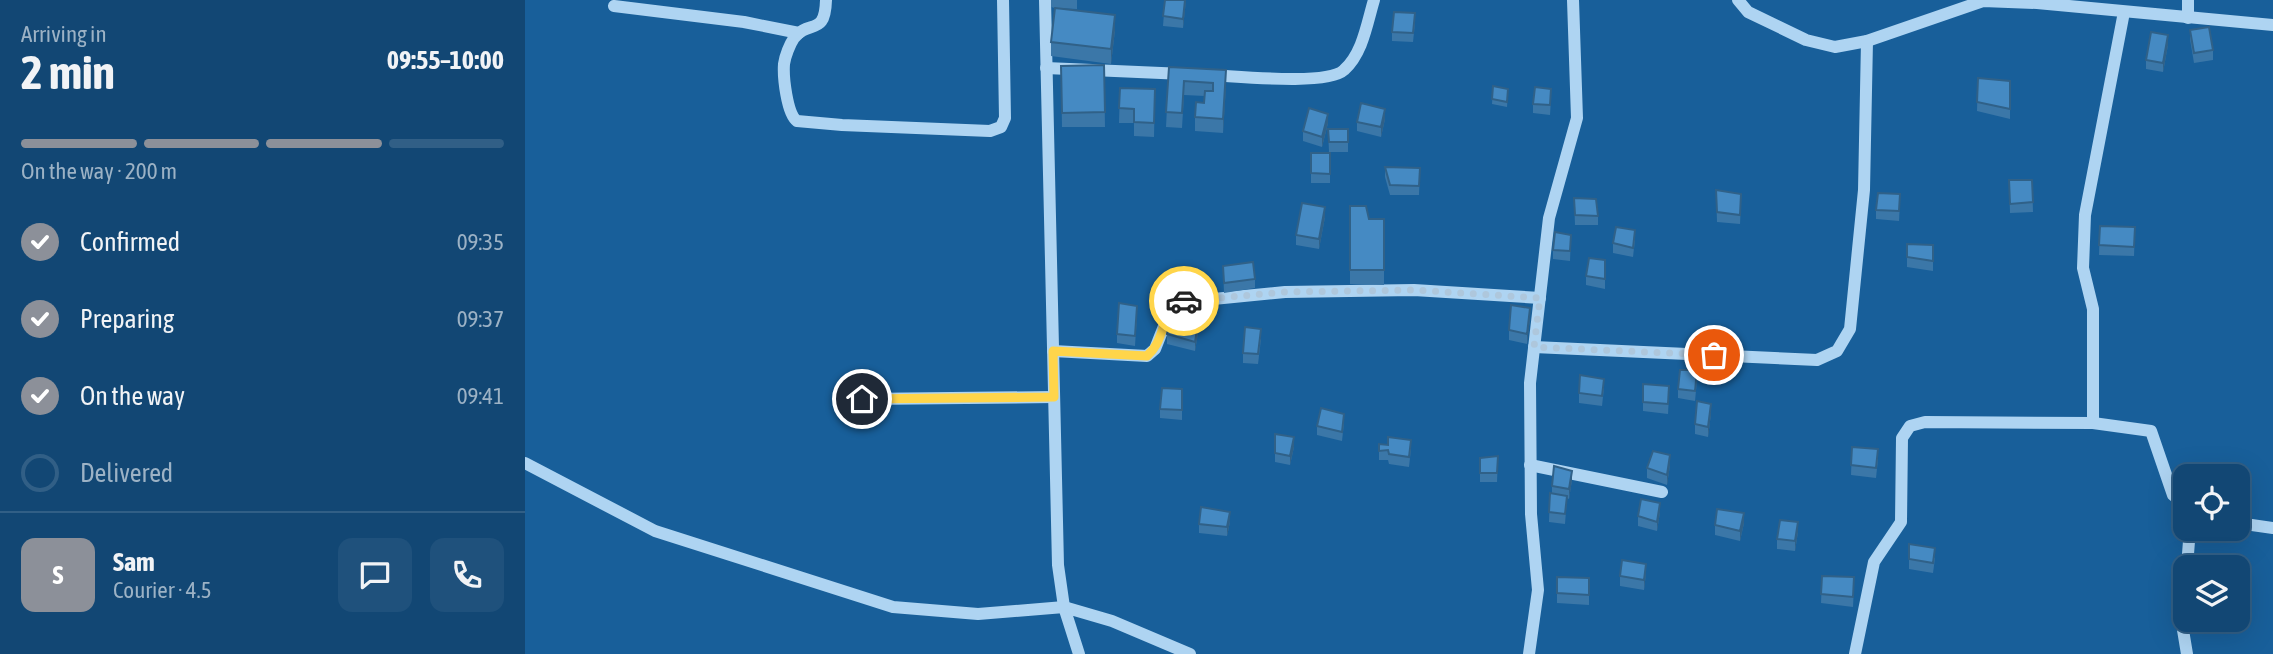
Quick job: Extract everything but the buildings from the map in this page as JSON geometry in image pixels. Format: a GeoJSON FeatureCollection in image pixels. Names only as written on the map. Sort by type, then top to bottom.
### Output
{"type":"FeatureCollection","features":[{"type":"Feature","properties":{"kind":"street"},"geometry":{"type":"LineString","coordinates":[[826,0],[826,14],[821,23],[799,33],[792,40],[784,65],[789,108],[793,119],[842,125],[990,131],[1001,127],[1005,118],[1003,0]]}},
{"type":"Feature","properties":{"kind":"street"},"geometry":{"type":"LineString","coordinates":[[1045,0],[1058,565],[1064,607],[1079,654]]}},
{"type":"Feature","properties":{"kind":"street"},"geometry":{"type":"LineString","coordinates":[[1046,68],[1294,79],[1325,78],[1343,71],[1358,50],[1374,0]]}},
{"type":"Feature","properties":{"kind":"street"},"geometry":{"type":"LineString","coordinates":[[1529,654],[1538,590],[1531,514],[1530,383],[1549,218],[1577,118],[1573,0]]}},
{"type":"Feature","properties":{"kind":"street"},"geometry":{"type":"LineString","coordinates":[[1738,0],[1748,12],[1806,40],[1835,47],[1867,41],[1983,1],[2037,2],[2273,25]]}},
{"type":"Feature","properties":{"kind":"street"},"geometry":{"type":"LineString","coordinates":[[2188,0],[2188,18]]}},
{"type":"Feature","properties":{"kind":"street"},"geometry":{"type":"LineString","coordinates":[[614,6],[744,22],[799,33]]}},
{"type":"Feature","properties":{"kind":"street"},"geometry":{"type":"LineString","coordinates":[[2093,424],[2093,309],[2083,268],[2085,215],[2124,12]]}},
{"type":"Feature","properties":{"kind":"street"},"geometry":{"type":"LineString","coordinates":[[1534,347],[1817,360],[1837,351],[1850,329],[1864,190],[1867,41]]}},
{"type":"Feature","properties":{"kind":"street"},"geometry":{"type":"LineString","coordinates":[[1053,351],[1147,356],[1155,349],[1170,311],[1183,302],[1285,292],[1414,290],[1540,298]]}},
{"type":"Feature","properties":{"kind":"street"},"geometry":{"type":"LineString","coordinates":[[862,399],[1054,397]]}},
{"type":"Feature","properties":{"kind":"street"},"geometry":{"type":"LineString","coordinates":[[1855,654],[1874,562],[1901,522],[1902,438],[1910,426],[1925,422],[2093,424],[2151,431],[2173,495]]}},
{"type":"Feature","properties":{"kind":"street"},"geometry":{"type":"LineString","coordinates":[[525,463],[655,531],[893,607],[978,614],[1064,607],[1112,621],[1191,654]]}},
{"type":"Feature","properties":{"kind":"street"},"geometry":{"type":"LineString","coordinates":[[1531,465],[1662,492]]}},
{"type":"Feature","properties":{"kind":"street"},"geometry":{"type":"LineString","coordinates":[[2250,525],[2273,528]]}},
{"type":"Feature","properties":{"kind":"street"},"geometry":{"type":"LineString","coordinates":[[2183,632],[2187,654]]}},
{"type":"Feature","properties":{"kind":"way so far"},"geometry":{"type":"LineString","coordinates":[[1184,301],[1285,292],[1414,290],[1540,298],[1534,347],[1714,355]]}},
{"type":"Feature","properties":{"kind":"route"},"geometry":{"type":"LineString","coordinates":[[862,399],[1054,397],[1053,351],[1147,356],[1155,349],[1170,311],[1184,301]]}}]}
